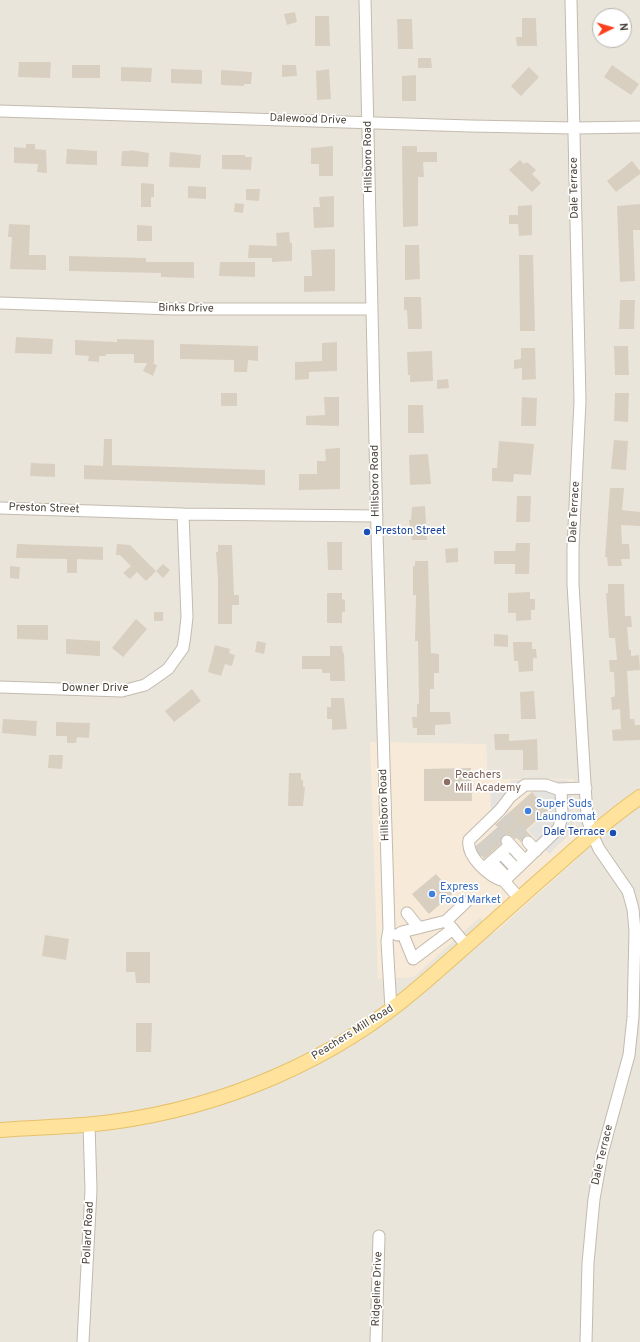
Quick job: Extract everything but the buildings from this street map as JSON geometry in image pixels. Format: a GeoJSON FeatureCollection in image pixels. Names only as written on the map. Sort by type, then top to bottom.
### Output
{"type":"FeatureCollection","features":[{"type":"Feature","properties":{"kind":"main road","name":"Peachers Mill Road"},"geometry":{"type":"LineString","coordinates":[[0,1130],[89,1124],[148,1116],[240,1092],[286,1073],[357,1033],[391,1009],[418,988],[592,834],[640,798]]}},
{"type":"Feature","properties":{"kind":"street","name":"Hillsboro Road"},"geometry":{"type":"LineString","coordinates":[[365,0],[377,516],[389,928],[387,942],[391,1009]]}},
{"type":"Feature","properties":{"kind":"street","name":"Dale Terrace"},"geometry":{"type":"LineString","coordinates":[[571,0],[580,401],[573,548],[573,584],[587,817],[592,834],[599,849],[628,891],[633,909],[635,931],[633,1017],[629,1055],[602,1154],[591,1219],[586,1342]]}},
{"type":"Feature","properties":{"kind":"street","name":"Dalewood Drive"},"geometry":{"type":"LineString","coordinates":[[0,111],[574,128],[640,127]]}},
{"type":"Feature","properties":{"kind":"street","name":"Binks Drive"},"geometry":{"type":"LineString","coordinates":[[0,303],[172,309],[372,309]]}},
{"type":"Feature","properties":{"kind":"street","name":"Preston Street"},"geometry":{"type":"LineString","coordinates":[[0,508],[183,514],[377,516]]}},
{"type":"Feature","properties":{"kind":"street","name":"Downer Drive"},"geometry":{"type":"LineString","coordinates":[[0,687],[122,691],[145,685],[168,669],[183,648],[187,617],[183,514]]}},
{"type":"Feature","properties":{"kind":"street"},"geometry":{"type":"LineString","coordinates":[[525,861],[468,850],[502,813],[510,797],[525,785],[546,785],[561,789],[586,788]]}},
{"type":"Feature","properties":{"kind":"street"},"geometry":{"type":"LineString","coordinates":[[505,879],[554,834],[561,822],[561,789]]}},
{"type":"Feature","properties":{"kind":"street"},"geometry":{"type":"LineString","coordinates":[[528,842],[536,851]]}},
{"type":"Feature","properties":{"kind":"street"},"geometry":{"type":"LineString","coordinates":[[497,855],[516,869]]}},
{"type":"Feature","properties":{"kind":"street"},"geometry":{"type":"LineString","coordinates":[[497,855],[505,879],[519,898]]}},
{"type":"Feature","properties":{"kind":"street"},"geometry":{"type":"LineString","coordinates":[[402,932],[413,959],[450,925],[466,902]]}},
{"type":"Feature","properties":{"kind":"street"},"geometry":{"type":"LineString","coordinates":[[407,913],[419,928]]}},
{"type":"Feature","properties":{"kind":"street"},"geometry":{"type":"LineString","coordinates":[[387,942],[402,932],[419,928],[450,925]]}},
{"type":"Feature","properties":{"kind":"street"},"geometry":{"type":"LineString","coordinates":[[450,925],[466,945]]}},
{"type":"Feature","properties":{"kind":"street","name":"Pollard Road"},"geometry":{"type":"LineString","coordinates":[[83,1342],[91,1190],[89,1124]]}},
{"type":"Feature","properties":{"kind":"street","name":"Ridgeline Drive"},"geometry":{"type":"LineString","coordinates":[[376,1342],[379,1236]]}},
{"type":"Feature","properties":{"kind":"shaded area"},"geometry":{"type":"Polygon","coordinates":[[[0,0],[640,0],[640,1342],[0,1342],[0,0]],[[486,744],[480,917],[496,932],[486,744]]]}},
{"type":"Feature","properties":{"kind":"shaded area"},"geometry":{"type":"Polygon","coordinates":[[[370,742],[486,744],[487,779],[573,779],[578,858],[496,932],[480,917],[414,977],[378,979],[370,742]]]}},
{"type":"Feature","properties":{"kind":"shaded area"},"geometry":{"type":"Polygon","coordinates":[[[511,780],[567,780],[573,799],[574,830],[549,854],[528,830],[549,811],[532,791],[523,785],[491,809],[490,786],[510,785],[511,780]]]}},
{"type":"Feature","properties":{"kind":"tunnel"},"geometry":{"type":"LineString","coordinates":[[505,816],[528,842]]}},
{"type":"Feature","properties":{"kind":"tunnel"},"geometry":{"type":"LineString","coordinates":[[496,829],[507,841]]}},
{"type":"Feature","properties":{"kind":"tunnel"},"geometry":{"type":"LineString","coordinates":[[490,834],[501,846]]}},
{"type":"Feature","properties":{"kind":"tunnel"},"geometry":{"type":"LineString","coordinates":[[482,842],[493,854]]}},
{"type":"Feature","properties":{"kind":"tunnel"},"geometry":{"type":"LineString","coordinates":[[475,847],[486,859]]}},
{"type":"Feature","properties":{"kind":"place","name":"Preston Street"},"geometry":{"type":"Point","coordinates":[367,532]}},
{"type":"Feature","properties":{"kind":"place","name":"Peachers Mill Academy"},"geometry":{"type":"Point","coordinates":[447,782]}},
{"type":"Feature","properties":{"kind":"place","name":"Super Suds Laundromat"},"geometry":{"type":"Point","coordinates":[528,811]}},
{"type":"Feature","properties":{"kind":"place","name":"Dale Terrace"},"geometry":{"type":"Point","coordinates":[613,833]}},
{"type":"Feature","properties":{"kind":"place","name":"Express Food Market"},"geometry":{"type":"Point","coordinates":[432,894]}}]}
